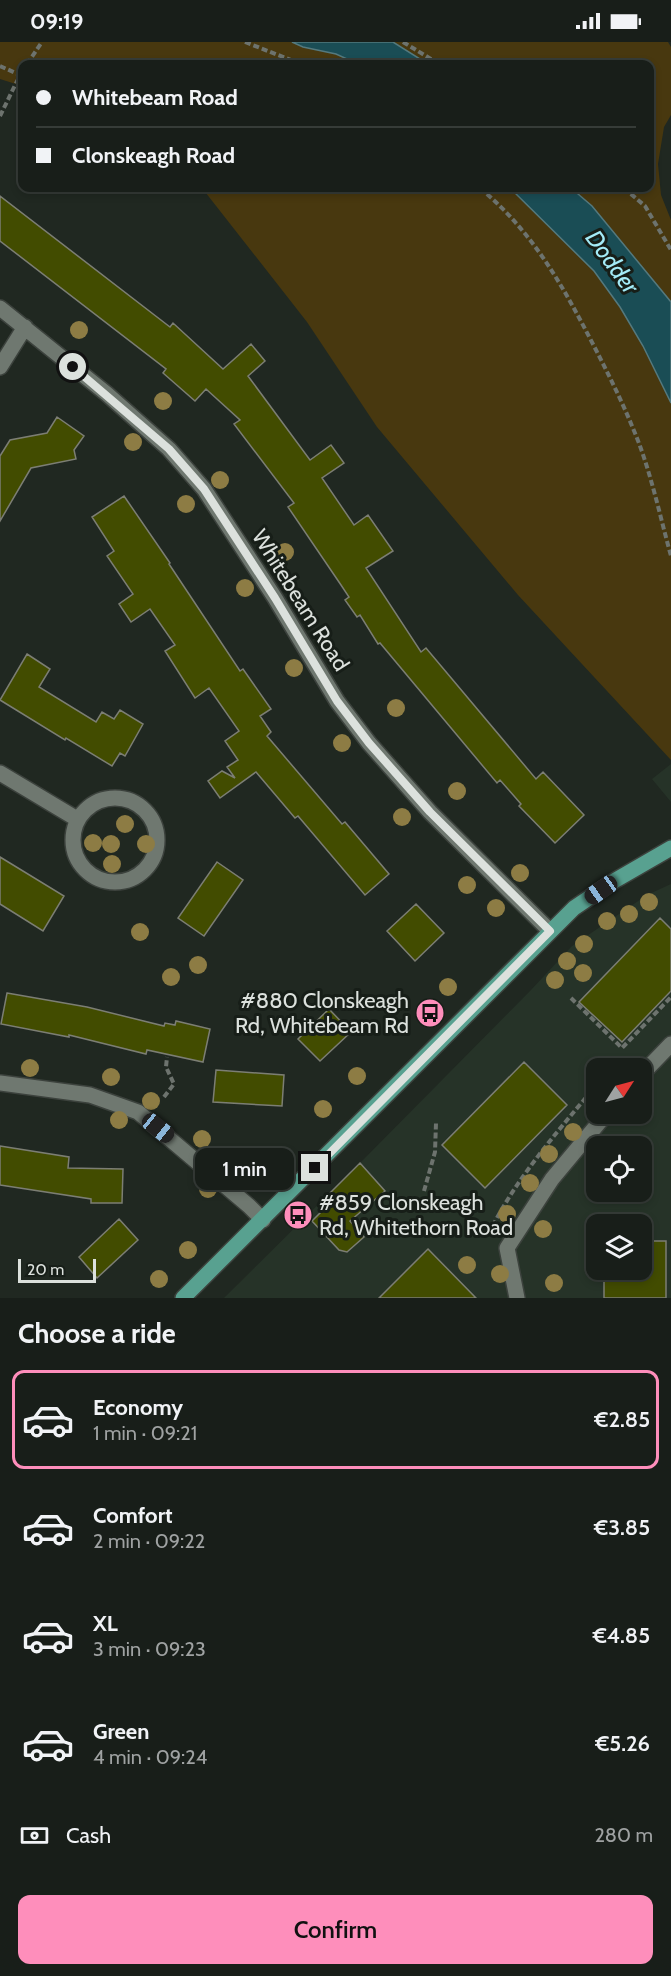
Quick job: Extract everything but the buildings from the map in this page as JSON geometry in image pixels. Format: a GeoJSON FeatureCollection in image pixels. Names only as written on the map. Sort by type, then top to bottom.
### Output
{"type":"FeatureCollection","features":[{"type":"Feature","properties":{"kind":"main road"},"geometry":{"type":"LineString","coordinates":[[183,1298],[574,908],[671,848]]}},
{"type":"Feature","properties":{"kind":"street","name":"Whitebeam Road"},"geometry":{"type":"LineString","coordinates":[[0,308],[117,403],[176,456],[204,489],[232,530],[337,701],[369,743],[430,812],[550,931]]}},
{"type":"Feature","properties":{"kind":"street"},"geometry":{"type":"LineString","coordinates":[[0,368],[25,327]]}},
{"type":"Feature","properties":{"kind":"street"},"geometry":{"type":"LineString","coordinates":[[0,773],[77,819]]}},
{"type":"Feature","properties":{"kind":"street"},"geometry":{"type":"LineString","coordinates":[[116,797],[139,804],[155,823],[157,851],[154,860],[139,876],[117,884],[94,878],[78,862],[72,840],[77,819],[92,804],[116,797]]}},
{"type":"Feature","properties":{"kind":"street"},"geometry":{"type":"LineString","coordinates":[[652,1064],[671,1044]]}},
{"type":"Feature","properties":{"kind":"street"},"geometry":{"type":"LineString","coordinates":[[0,1083],[90,1095],[138,1112],[263,1220]]}},
{"type":"Feature","properties":{"kind":"street"},"geometry":{"type":"LineString","coordinates":[[517,1298],[507,1248],[552,1179],[598,1124]]}},
{"type":"Feature","properties":{"kind":"path"},"geometry":{"type":"LineString","coordinates":[[30,60],[42,42]]}},
{"type":"Feature","properties":{"kind":"path"},"geometry":{"type":"LineString","coordinates":[[245,42],[291,60]]}},
{"type":"Feature","properties":{"kind":"path"},"geometry":{"type":"LineString","coordinates":[[403,42],[432,60]]}},
{"type":"Feature","properties":{"kind":"path"},"geometry":{"type":"LineString","coordinates":[[0,66],[18,72]]}},
{"type":"Feature","properties":{"kind":"path"},"geometry":{"type":"LineString","coordinates":[[0,116],[18,79]]}},
{"type":"Feature","properties":{"kind":"path"},"geometry":{"type":"LineString","coordinates":[[484,192],[519,226],[544,256],[606,370],[640,446],[671,556]]}},
{"type":"Feature","properties":{"kind":"path"},"geometry":{"type":"LineString","coordinates":[[629,192],[645,206],[671,250]]}},
{"type":"Feature","properties":{"kind":"path"},"geometry":{"type":"LineString","coordinates":[[622,1048],[671,997]]}},
{"type":"Feature","properties":{"kind":"path"},"geometry":{"type":"LineString","coordinates":[[571,998],[622,1048],[633,1051]]}},
{"type":"Feature","properties":{"kind":"path"},"geometry":{"type":"LineString","coordinates":[[164,1097],[174,1084],[166,1067],[167,1057]]}},
{"type":"Feature","properties":{"kind":"path"},"geometry":{"type":"LineString","coordinates":[[424,1191],[435,1152],[436,1123]]}},
{"type":"Feature","properties":{"kind":"shaded area"},"geometry":{"type":"Polygon","coordinates":[[[0,42],[668,42],[671,47],[671,115],[664,127],[658,164],[661,195],[671,220],[671,760],[518,595],[377,427],[307,322],[205,192],[654,192],[654,60],[18,60],[18,85],[0,79],[0,42]]]}},
{"type":"Feature","properties":{"kind":"shaded area"},"geometry":{"type":"Polygon","coordinates":[[[671,764],[671,802],[652,779],[671,764]]]}},
{"type":"Feature","properties":{"kind":"shaded area"},"geometry":{"type":"Polygon","coordinates":[[[671,884],[671,1298],[224,1298],[360,1163],[572,946],[647,895],[671,884]]]}},
{"type":"Feature","properties":{"kind":"water"},"geometry":{"type":"Polygon","coordinates":[[[292,42],[393,42],[422,60],[349,60],[336,54],[303,47],[292,42]]]}},
{"type":"Feature","properties":{"kind":"water","name":"Dodder"},"geometry":{"type":"Polygon","coordinates":[[[514,192],[576,192],[592,206],[671,302],[671,403],[643,346],[620,307],[594,271],[514,192]]]}},
{"type":"Feature","properties":{"kind":"place","name":"#880 Clonskeagh Rd, Whitebeam Rd"},"geometry":{"type":"Point","coordinates":[430,1013]}},
{"type":"Feature","properties":{"kind":"place","name":"#859 Clonskeagh Rd, Whitethorn Road"},"geometry":{"type":"Point","coordinates":[298,1215]}},
{"type":"Feature","properties":{"kind":"route"},"geometry":{"type":"LineString","coordinates":[[73,367],[169,449],[204,489],[292,625],[337,701],[369,743],[430,812],[550,931],[315,1168]]}}]}
